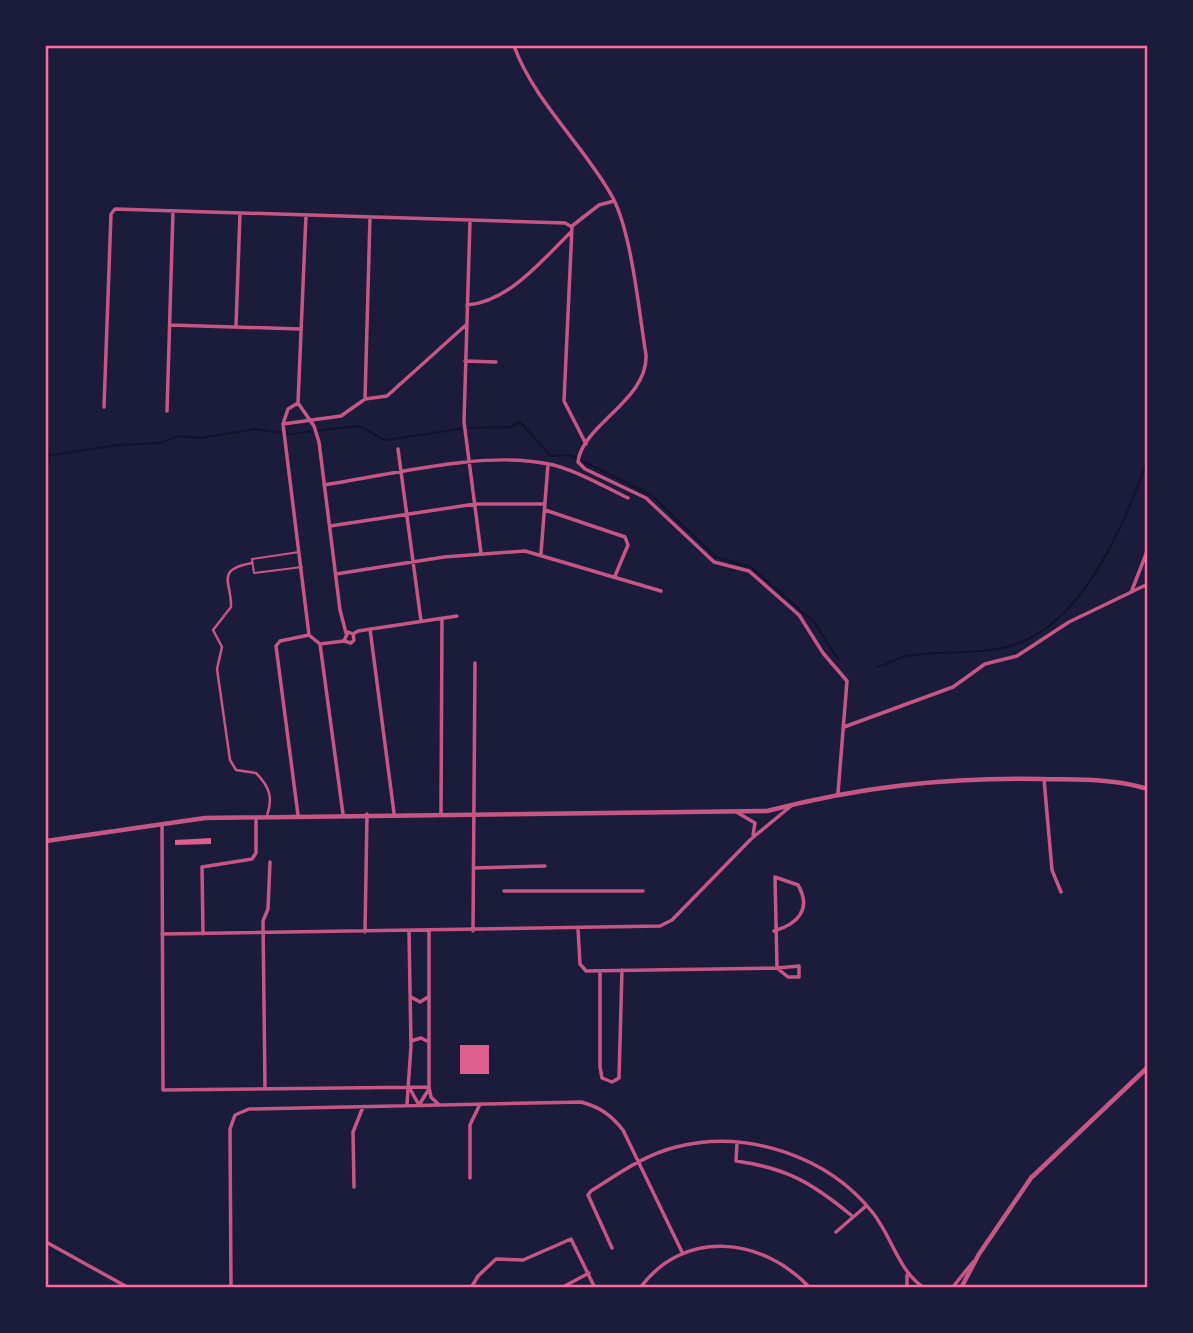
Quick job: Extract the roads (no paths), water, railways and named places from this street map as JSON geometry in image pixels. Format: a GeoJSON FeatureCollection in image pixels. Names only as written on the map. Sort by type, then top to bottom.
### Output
{"type":"FeatureCollection","features":[{"type":"Feature","properties":{"kind":"street"},"geometry":{"type":"LineString","coordinates":[[514,46],[522,65],[556,119],[614,201],[626,244],[647,362],[636,387],[586,444],[578,460],[587,470],[646,498],[711,561],[745,569],[795,611],[823,653],[845,678],[838,793]]}},
{"type":"Feature","properties":{"kind":"street"},"geometry":{"type":"LineString","coordinates":[[586,444],[564,401],[571,232],[572,227],[602,204],[614,201]]}},
{"type":"Feature","properties":{"kind":"street"},"geometry":{"type":"LineString","coordinates":[[104,407],[112,212],[117,209],[565,223],[572,227]]}},
{"type":"Feature","properties":{"kind":"street"},"geometry":{"type":"LineString","coordinates":[[167,411],[173,211]]}},
{"type":"Feature","properties":{"kind":"street"},"geometry":{"type":"LineString","coordinates":[[236,327],[240,213]]}},
{"type":"Feature","properties":{"kind":"street"},"geometry":{"type":"LineString","coordinates":[[306,215],[298,403],[317,432],[346,633],[344,640]]}},
{"type":"Feature","properties":{"kind":"street"},"geometry":{"type":"LineString","coordinates":[[365,399],[370,217]]}},
{"type":"Feature","properties":{"kind":"street"},"geometry":{"type":"LineString","coordinates":[[470,220],[464,422],[481,553]]}},
{"type":"Feature","properties":{"kind":"street"},"geometry":{"type":"LineString","coordinates":[[467,305],[489,300],[518,282],[571,232]]}},
{"type":"Feature","properties":{"kind":"street"},"geometry":{"type":"LineString","coordinates":[[283,424],[341,416],[365,399],[387,396],[467,324]]}},
{"type":"Feature","properties":{"kind":"street"},"geometry":{"type":"LineString","coordinates":[[170,325],[302,329]]}},
{"type":"Feature","properties":{"kind":"street"},"geometry":{"type":"LineString","coordinates":[[466,361],[496,362]]}},
{"type":"Feature","properties":{"kind":"street"},"geometry":{"type":"LineString","coordinates":[[298,403],[288,409],[283,424],[309,635],[320,644],[343,814]]}},
{"type":"Feature","properties":{"kind":"street"},"geometry":{"type":"LineString","coordinates":[[398,449],[421,621]]}},
{"type":"Feature","properties":{"kind":"street"},"geometry":{"type":"LineString","coordinates":[[324,485],[470,463],[509,460],[548,464],[584,477],[628,498]]}},
{"type":"Feature","properties":{"kind":"street"},"geometry":{"type":"LineString","coordinates":[[541,553],[548,464]]}},
{"type":"Feature","properties":{"kind":"street"},"geometry":{"type":"LineString","coordinates":[[584,477],[587,470]]}},
{"type":"Feature","properties":{"kind":"street"},"geometry":{"type":"LineString","coordinates":[[330,526],[475,504],[545,505]]}},
{"type":"Feature","properties":{"kind":"street"},"geometry":{"type":"LineString","coordinates":[[545,510],[626,538],[628,545],[615,576]]}},
{"type":"Feature","properties":{"kind":"street"},"geometry":{"type":"LineString","coordinates":[[1132,590],[1147,550]]}},
{"type":"Feature","properties":{"kind":"street"},"geometry":{"type":"LineString","coordinates":[[336,574],[481,553],[541,553],[661,591]]}},
{"type":"Feature","properties":{"kind":"street"},"geometry":{"type":"LineString","coordinates":[[252,564],[235,568],[227,576],[226,587],[231,607],[213,630],[222,648],[216,669],[230,760],[236,770],[256,773],[266,785],[272,800],[267,816]]}},
{"type":"Feature","properties":{"kind":"street"},"geometry":{"type":"LineString","coordinates":[[844,727],[953,687],[985,664],[1017,656],[1069,622],[1147,584]]}},
{"type":"Feature","properties":{"kind":"street"},"geometry":{"type":"LineString","coordinates":[[346,633],[457,616]]}},
{"type":"Feature","properties":{"kind":"street"},"geometry":{"type":"LineString","coordinates":[[441,813],[442,618]]}},
{"type":"Feature","properties":{"kind":"street"},"geometry":{"type":"LineString","coordinates":[[370,629],[394,813]]}},
{"type":"Feature","properties":{"kind":"street"},"geometry":{"type":"LineString","coordinates":[[320,644],[344,640],[352,642],[353,634]]}},
{"type":"Feature","properties":{"kind":"street"},"geometry":{"type":"LineString","coordinates":[[298,815],[276,646],[282,640],[309,635]]}},
{"type":"Feature","properties":{"kind":"street"},"geometry":{"type":"LineString","coordinates":[[473,931],[475,663]]}},
{"type":"Feature","properties":{"kind":"street"},"geometry":{"type":"LineString","coordinates":[[46,841],[205,818],[394,813],[767,811],[838,793],[945,779],[1125,782],[1147,789]]}},
{"type":"Feature","properties":{"kind":"street"},"geometry":{"type":"LineString","coordinates":[[1044,779],[1052,870],[1061,892]]}},
{"type":"Feature","properties":{"kind":"street"},"geometry":{"type":"LineString","coordinates":[[162,934],[660,926],[672,920],[751,839],[793,805]]}},
{"type":"Feature","properties":{"kind":"street"},"geometry":{"type":"LineString","coordinates":[[738,813],[755,823],[756,830],[751,839]]}},
{"type":"Feature","properties":{"kind":"street"},"geometry":{"type":"LineString","coordinates":[[365,932],[367,814]]}},
{"type":"Feature","properties":{"kind":"street"},"geometry":{"type":"LineString","coordinates":[[203,934],[202,867],[252,859],[256,853],[256,817]]}},
{"type":"Feature","properties":{"kind":"street"},"geometry":{"type":"LineString","coordinates":[[162,824],[163,1090],[429,1087]]}},
{"type":"Feature","properties":{"kind":"street"},"geometry":{"type":"LineString","coordinates":[[265,1089],[264,933],[270,862]]}},
{"type":"Feature","properties":{"kind":"street"},"geometry":{"type":"LineString","coordinates":[[474,868],[545,866]]}},
{"type":"Feature","properties":{"kind":"street"},"geometry":{"type":"LineString","coordinates":[[578,929],[580,964],[586,971],[777,968],[799,965],[799,978],[788,977],[777,968],[774,931],[775,877],[797,885],[804,902],[803,912],[789,926],[774,931]]}},
{"type":"Feature","properties":{"kind":"street"},"geometry":{"type":"LineString","coordinates":[[504,891],[643,891]]}},
{"type":"Feature","properties":{"kind":"street"},"geometry":{"type":"LineString","coordinates":[[429,931],[429,1087],[431,1097],[439,1105]]}},
{"type":"Feature","properties":{"kind":"street"},"geometry":{"type":"LineString","coordinates":[[406,1105],[411,1042],[409,932]]}},
{"type":"Feature","properties":{"kind":"street"},"geometry":{"type":"LineString","coordinates":[[600,971],[600,1068],[602,1078],[612,1082],[619,1078],[621,1059],[622,970]]}},
{"type":"Feature","properties":{"kind":"street"},"geometry":{"type":"LineString","coordinates":[[410,995],[421,1002],[429,996]]}},
{"type":"Feature","properties":{"kind":"street"},"geometry":{"type":"LineString","coordinates":[[411,1042],[421,1038],[428,1042]]}},
{"type":"Feature","properties":{"kind":"street"},"geometry":{"type":"LineString","coordinates":[[952,1287],[1040,1168],[1147,1067]]}},
{"type":"Feature","properties":{"kind":"street"},"geometry":{"type":"LineString","coordinates":[[409,1087],[419,1105]]}},
{"type":"Feature","properties":{"kind":"street"},"geometry":{"type":"LineString","coordinates":[[419,1105],[427,1097],[429,1087]]}},
{"type":"Feature","properties":{"kind":"street"},"geometry":{"type":"LineString","coordinates":[[231,1287],[230,1121],[241,1111],[249,1109],[581,1102],[594,1106],[612,1116],[623,1130],[682,1252]]}},
{"type":"Feature","properties":{"kind":"street"},"geometry":{"type":"LineString","coordinates":[[470,1178],[470,1125],[480,1104]]}},
{"type":"Feature","properties":{"kind":"street"},"geometry":{"type":"LineString","coordinates":[[354,1187],[353,1132],[364,1106]]}},
{"type":"Feature","properties":{"kind":"street"},"geometry":{"type":"LineString","coordinates":[[737,1143],[736,1161],[769,1166],[789,1173],[817,1187],[851,1215]]}},
{"type":"Feature","properties":{"kind":"street"},"geometry":{"type":"LineString","coordinates":[[612,1248],[588,1195],[638,1161],[677,1147],[737,1143],[780,1150],[798,1156],[835,1179],[866,1206],[886,1231],[908,1275],[924,1287]]}},
{"type":"Feature","properties":{"kind":"street"},"geometry":{"type":"LineString","coordinates":[[836,1232],[851,1215],[866,1206]]}},
{"type":"Feature","properties":{"kind":"street"},"geometry":{"type":"LineString","coordinates":[[471,1287],[478,1276],[496,1259],[523,1260],[571,1239],[595,1287]]}},
{"type":"Feature","properties":{"kind":"street"},"geometry":{"type":"LineString","coordinates":[[46,1242],[129,1287]]}},
{"type":"Feature","properties":{"kind":"street"},"geometry":{"type":"LineString","coordinates":[[640,1287],[660,1266],[682,1252],[718,1245],[753,1251],[784,1264],[810,1287]]}},
{"type":"Feature","properties":{"kind":"street"},"geometry":{"type":"LineString","coordinates":[[961,1287],[978,1254]]}},
{"type":"Feature","properties":{"kind":"street"},"geometry":{"type":"LineString","coordinates":[[561,1287],[589,1273]]}},
{"type":"Feature","properties":{"kind":"street"},"geometry":{"type":"LineString","coordinates":[[907,1287],[908,1275]]}},
{"type":"Feature","properties":{"kind":"lane"},"geometry":{"type":"LineString","coordinates":[[300,552],[252,559],[252,564],[254,573],[302,567]]}},
{"type":"Feature","properties":{"kind":"waterway"},"geometry":{"type":"LineString","coordinates":[[469,428],[510,427],[520,422],[551,456],[571,455],[651,495],[716,557],[751,567],[815,623],[838,659]]}},
{"type":"Feature","properties":{"kind":"waterway"},"geometry":{"type":"LineString","coordinates":[[46,456],[118,445],[160,443],[179,436],[201,438],[255,429],[290,434],[357,426],[385,440],[460,429]]}},
{"type":"Feature","properties":{"kind":"waterway"},"geometry":{"type":"LineString","coordinates":[[877,667],[907,656],[1005,647],[1043,630],[1064,612],[1100,565],[1128,510],[1148,458]]}}]}
